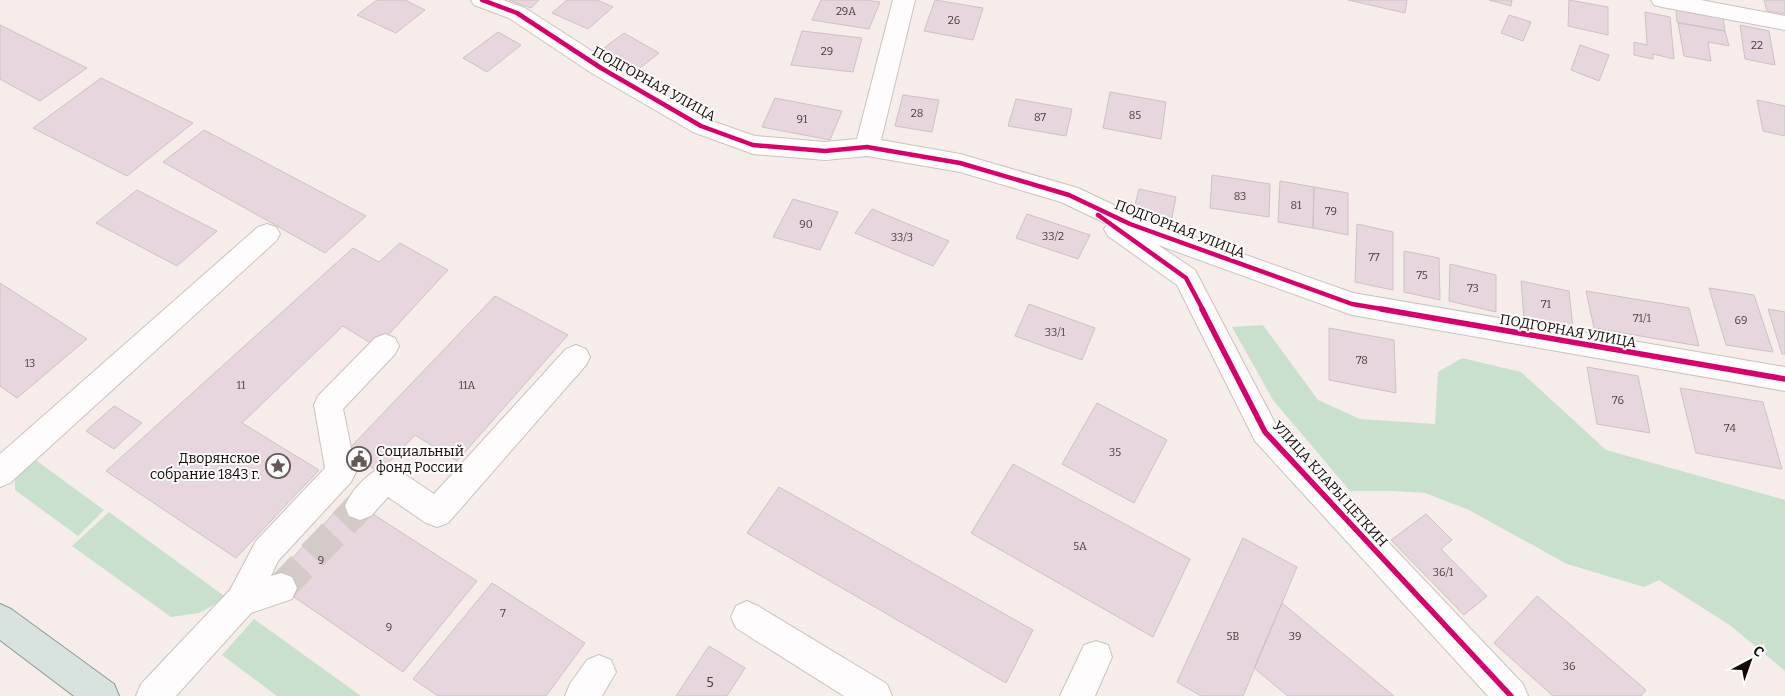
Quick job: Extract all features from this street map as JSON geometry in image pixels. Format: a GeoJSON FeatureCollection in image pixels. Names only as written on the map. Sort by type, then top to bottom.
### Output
{"type":"FeatureCollection","features":[{"type":"Feature","properties":{"kind":"main road"},"geometry":{"type":"LineString","coordinates":[[0,620],[102,696]]}},
{"type":"Feature","properties":{"kind":"street","name":"ПОДГОРНАЯ УЛИЦА"},"geometry":{"type":"LineString","coordinates":[[482,0],[516,13],[601,68],[701,126],[753,145],[825,151],[867,147],[960,163],[1069,195],[1130,224],[1352,304],[1785,379]]}},
{"type":"Feature","properties":{"kind":"street"},"geometry":{"type":"LineString","coordinates":[[867,147],[904,0]]}},
{"type":"Feature","properties":{"kind":"street"},"geometry":{"type":"LineString","coordinates":[[1662,0],[1785,22]]}},
{"type":"Feature","properties":{"kind":"street","name":"УЛИЦА КЛАРЫ ЦЕТКИН"},"geometry":{"type":"LineString","coordinates":[[1069,195],[1186,278],[1265,432],[1511,696]]}},
{"type":"Feature","properties":{"kind":"street"},"geometry":{"type":"LineString","coordinates":[[0,473],[267,234]]}},
{"type":"Feature","properties":{"kind":"street"},"geometry":{"type":"LineString","coordinates":[[153,696],[241,601],[266,551],[341,472],[328,405],[385,346]]}},
{"type":"Feature","properties":{"kind":"street"},"geometry":{"type":"LineString","coordinates":[[360,506],[386,478],[437,513],[576,357]]}},
{"type":"Feature","properties":{"kind":"street"},"geometry":{"type":"LineString","coordinates":[[241,601],[281,588]]}},
{"type":"Feature","properties":{"kind":"street"},"geometry":{"type":"LineString","coordinates":[[747,617],[876,696]]}},
{"type":"Feature","properties":{"kind":"street"},"geometry":{"type":"LineString","coordinates":[[1077,696],[1096,657]]}},
{"type":"Feature","properties":{"kind":"green space"},"geometry":{"type":"Polygon","coordinates":[[[1263,325],[1318,400],[1360,419],[1435,424],[1438,372],[1462,358],[1521,372],[1606,450],[1785,500],[1785,671],[1731,626],[1659,580],[1644,587],[1567,564],[1469,510],[1425,493],[1350,491],[1273,400],[1232,327],[1263,325]]]}},
{"type":"Feature","properties":{"kind":"green space"},"geometry":{"type":"Polygon","coordinates":[[[30,456],[104,510],[78,536],[15,490],[15,479],[30,456]]]}},
{"type":"Feature","properties":{"kind":"green space"},"geometry":{"type":"Polygon","coordinates":[[[109,512],[227,598],[199,613],[171,617],[72,546],[109,512]]]}},
{"type":"Feature","properties":{"kind":"green space"},"geometry":{"type":"Polygon","coordinates":[[[254,619],[361,696],[277,696],[222,655],[254,619]]]}},
{"type":"Feature","properties":{"kind":"building"},"geometry":{"type":"Polygon","coordinates":[[[377,0],[405,0],[425,10],[396,33],[357,15],[377,0]]]}},
{"type":"Feature","properties":{"kind":"building"},"geometry":{"type":"Polygon","coordinates":[[[509,0],[539,0],[531,8],[509,0]]]}},
{"type":"Feature","properties":{"kind":"building"},"geometry":{"type":"Polygon","coordinates":[[[567,0],[597,0],[613,7],[588,29],[552,13],[567,0]]]}},
{"type":"Feature","properties":{"kind":"building"},"geometry":{"type":"Polygon","coordinates":[[[821,0],[880,2],[869,29],[812,20],[821,0]]]}},
{"type":"Feature","properties":{"kind":"building"},"geometry":{"type":"Polygon","coordinates":[[[935,0],[983,8],[973,40],[924,31],[935,0]]]}},
{"type":"Feature","properties":{"kind":"building"},"geometry":{"type":"Polygon","coordinates":[[[1348,0],[1407,0],[1405,13],[1348,0]]]}},
{"type":"Feature","properties":{"kind":"building"},"geometry":{"type":"Polygon","coordinates":[[[1489,0],[1512,0],[1511,6],[1489,0]]]}},
{"type":"Feature","properties":{"kind":"building"},"geometry":{"type":"Polygon","coordinates":[[[1569,0],[1608,7],[1608,35],[1568,26],[1569,0]]]}},
{"type":"Feature","properties":{"kind":"building"},"geometry":{"type":"Polygon","coordinates":[[[1764,0],[1785,0],[1785,14],[1767,11],[1764,0]]]}},
{"type":"Feature","properties":{"kind":"building"},"geometry":{"type":"Polygon","coordinates":[[[1676,9],[1723,18],[1725,31],[1677,22],[1676,9]]]}},
{"type":"Feature","properties":{"kind":"building"},"geometry":{"type":"Polygon","coordinates":[[[1645,12],[1670,17],[1674,59],[1653,54],[1653,59],[1634,55],[1634,42],[1647,45],[1645,12]]]}},
{"type":"Feature","properties":{"kind":"building"},"geometry":{"type":"Polygon","coordinates":[[[1509,15],[1531,22],[1523,41],[1501,33],[1509,15]]]}},
{"type":"Feature","properties":{"kind":"building"},"geometry":{"type":"Polygon","coordinates":[[[1678,23],[1725,31],[1729,46],[1708,42],[1711,61],[1684,56],[1678,23]]]}},
{"type":"Feature","properties":{"kind":"building"},"geometry":{"type":"Polygon","coordinates":[[[0,25],[87,68],[40,101],[0,79],[0,25]]]}},
{"type":"Feature","properties":{"kind":"building"},"geometry":{"type":"Polygon","coordinates":[[[1740,25],[1769,31],[1775,65],[1745,59],[1740,25]]]}},
{"type":"Feature","properties":{"kind":"building"},"geometry":{"type":"Polygon","coordinates":[[[802,31],[862,38],[853,72],[791,65],[802,31]]]}},
{"type":"Feature","properties":{"kind":"building"},"geometry":{"type":"Polygon","coordinates":[[[498,32],[521,45],[487,72],[463,58],[498,32]]]}},
{"type":"Feature","properties":{"kind":"building"},"geometry":{"type":"Polygon","coordinates":[[[624,33],[659,53],[635,72],[600,51],[624,33]]]}},
{"type":"Feature","properties":{"kind":"building"},"geometry":{"type":"Polygon","coordinates":[[[1580,45],[1609,55],[1599,81],[1571,70],[1580,45]]]}},
{"type":"Feature","properties":{"kind":"building"},"geometry":{"type":"Polygon","coordinates":[[[101,78],[193,123],[127,176],[33,128],[101,78]]]}},
{"type":"Feature","properties":{"kind":"building"},"geometry":{"type":"Polygon","coordinates":[[[1110,92],[1166,102],[1161,139],[1103,128],[1110,92]]]}},
{"type":"Feature","properties":{"kind":"building"},"geometry":{"type":"Polygon","coordinates":[[[903,95],[939,100],[932,132],[895,126],[903,95]]]}},
{"type":"Feature","properties":{"kind":"building"},"geometry":{"type":"Polygon","coordinates":[[[775,98],[842,111],[830,140],[762,127],[775,98]]]}},
{"type":"Feature","properties":{"kind":"building"},"geometry":{"type":"Polygon","coordinates":[[[1016,99],[1072,109],[1066,136],[1008,126],[1016,99]]]}},
{"type":"Feature","properties":{"kind":"building"},"geometry":{"type":"Polygon","coordinates":[[[1757,100],[1785,106],[1785,136],[1763,131],[1757,100]]]}},
{"type":"Feature","properties":{"kind":"building"},"geometry":{"type":"Polygon","coordinates":[[[204,130],[366,216],[325,253],[163,162],[204,130]]]}},
{"type":"Feature","properties":{"kind":"building"},"geometry":{"type":"Polygon","coordinates":[[[1212,175],[1270,184],[1269,217],[1210,208],[1212,175]]]}},
{"type":"Feature","properties":{"kind":"building"},"geometry":{"type":"Polygon","coordinates":[[[1280,181],[1314,187],[1313,228],[1278,222],[1280,181]]]}},
{"type":"Feature","properties":{"kind":"building"},"geometry":{"type":"Polygon","coordinates":[[[1314,187],[1348,193],[1348,235],[1313,228],[1314,187]]]}},
{"type":"Feature","properties":{"kind":"building"},"geometry":{"type":"Polygon","coordinates":[[[1139,189],[1176,197],[1171,222],[1133,213],[1139,189]]]}},
{"type":"Feature","properties":{"kind":"building"},"geometry":{"type":"Polygon","coordinates":[[[137,190],[217,231],[177,266],[96,223],[137,190]]]}},
{"type":"Feature","properties":{"kind":"building"},"geometry":{"type":"Polygon","coordinates":[[[793,199],[838,212],[820,250],[773,237],[793,199]]]}},
{"type":"Feature","properties":{"kind":"building"},"geometry":{"type":"Polygon","coordinates":[[[872,209],[949,241],[933,266],[855,233],[872,209]]]}},
{"type":"Feature","properties":{"kind":"building"},"geometry":{"type":"Polygon","coordinates":[[[1027,214],[1090,235],[1078,259],[1016,238],[1027,214]]]}},
{"type":"Feature","properties":{"kind":"building"},"geometry":{"type":"Polygon","coordinates":[[[1357,224],[1393,232],[1393,290],[1355,282],[1357,224]]]}},
{"type":"Feature","properties":{"kind":"building"},"geometry":{"type":"Polygon","coordinates":[[[400,243],[448,270],[377,347],[343,326],[242,423],[319,470],[236,558],[106,471],[353,248],[379,262],[400,243]]]}},
{"type":"Feature","properties":{"kind":"building"},"geometry":{"type":"Polygon","coordinates":[[[1404,251],[1439,258],[1440,300],[1404,292],[1404,251]]]}},
{"type":"Feature","properties":{"kind":"building"},"geometry":{"type":"Polygon","coordinates":[[[1450,264],[1496,275],[1496,312],[1449,301],[1450,264]]]}},
{"type":"Feature","properties":{"kind":"building"},"geometry":{"type":"Polygon","coordinates":[[[1521,281],[1569,291],[1573,328],[1524,318],[1521,281]]]}},
{"type":"Feature","properties":{"kind":"building"},"geometry":{"type":"Polygon","coordinates":[[[0,283],[87,339],[17,398],[0,386],[0,283]]]}},
{"type":"Feature","properties":{"kind":"building"},"geometry":{"type":"Polygon","coordinates":[[[1709,288],[1754,295],[1773,352],[1726,345],[1709,288]]]}},
{"type":"Feature","properties":{"kind":"building"},"geometry":{"type":"Polygon","coordinates":[[[1586,291],[1689,308],[1699,346],[1594,328],[1586,291]]]}},
{"type":"Feature","properties":{"kind":"building"},"geometry":{"type":"Polygon","coordinates":[[[495,296],[568,335],[457,461],[415,435],[380,472],[346,452],[495,296]]]}},
{"type":"Feature","properties":{"kind":"building"},"geometry":{"type":"Polygon","coordinates":[[[1029,304],[1095,328],[1082,360],[1015,336],[1029,304]]]}},
{"type":"Feature","properties":{"kind":"building"},"geometry":{"type":"Polygon","coordinates":[[[1768,309],[1785,312],[1785,354],[1782,354],[1768,309]]]}},
{"type":"Feature","properties":{"kind":"building"},"geometry":{"type":"Polygon","coordinates":[[[1329,328],[1394,340],[1396,393],[1329,380],[1329,328]]]}},
{"type":"Feature","properties":{"kind":"building"},"geometry":{"type":"Polygon","coordinates":[[[1587,367],[1638,376],[1650,433],[1597,424],[1587,367]]]}},
{"type":"Feature","properties":{"kind":"building"},"geometry":{"type":"Polygon","coordinates":[[[1680,388],[1763,402],[1782,469],[1696,453],[1680,388]]]}},
{"type":"Feature","properties":{"kind":"building"},"geometry":{"type":"Polygon","coordinates":[[[1097,403],[1167,440],[1134,503],[1062,464],[1097,403]]]}},
{"type":"Feature","properties":{"kind":"building"},"geometry":{"type":"Polygon","coordinates":[[[114,406],[142,423],[114,449],[86,431],[114,406]]]}},
{"type":"Feature","properties":{"kind":"building"},"geometry":{"type":"Polygon","coordinates":[[[1013,464],[1190,559],[1153,637],[971,533],[1013,464]]]}},
{"type":"Feature","properties":{"kind":"building"},"geometry":{"type":"Polygon","coordinates":[[[779,487],[1033,630],[1006,683],[747,533],[779,487]]]}},
{"type":"Feature","properties":{"kind":"building"},"geometry":{"type":"Polygon","coordinates":[[[348,498],[477,581],[403,672],[271,581],[348,498]]]}},
{"type":"Feature","properties":{"kind":"building"},"geometry":{"type":"Polygon","coordinates":[[[1426,514],[1452,540],[1441,549],[1487,596],[1464,615],[1391,540],[1426,514]]]}},
{"type":"Feature","properties":{"kind":"building"},"geometry":{"type":"Polygon","coordinates":[[[1243,538],[1297,567],[1243,696],[1201,696],[1177,682],[1243,538]]]}},
{"type":"Feature","properties":{"kind":"building"},"geometry":{"type":"Polygon","coordinates":[[[492,583],[585,643],[546,696],[438,696],[413,679],[492,583]]]}},
{"type":"Feature","properties":{"kind":"building"},"geometry":{"type":"Polygon","coordinates":[[[1537,596],[1646,690],[1641,696],[1553,696],[1494,643],[1537,596]]]}},
{"type":"Feature","properties":{"kind":"building"},"geometry":{"type":"Polygon","coordinates":[[[1282,603],[1394,696],[1288,696],[1254,668],[1282,603]]]}},
{"type":"Feature","properties":{"kind":"building"},"geometry":{"type":"Polygon","coordinates":[[[709,646],[745,668],[727,696],[676,696],[709,646]]]}},
{"type":"Feature","properties":{"kind":"tunnel"},"geometry":{"type":"LineString","coordinates":[[281,588],[360,506]]}},
{"type":"Feature","properties":{"kind":"cycle path"},"geometry":{"type":"LineString","coordinates":[[482,0],[517,13],[601,68],[701,126],[753,145],[825,151],[867,147],[960,163],[1069,195],[1130,224],[1352,304],[1785,379]]}},
{"type":"Feature","properties":{"kind":"cycle path"},"geometry":{"type":"LineString","coordinates":[[1098,215],[1186,278],[1265,432],[1511,696]]}},
{"type":"Feature","properties":{"kind":"place","name":"Социальный фонд России"},"geometry":{"type":"Point","coordinates":[359,459]}},
{"type":"Feature","properties":{"kind":"place","name":"Дворянское собрание 1843 г."},"geometry":{"type":"Point","coordinates":[278,466]}}]}
